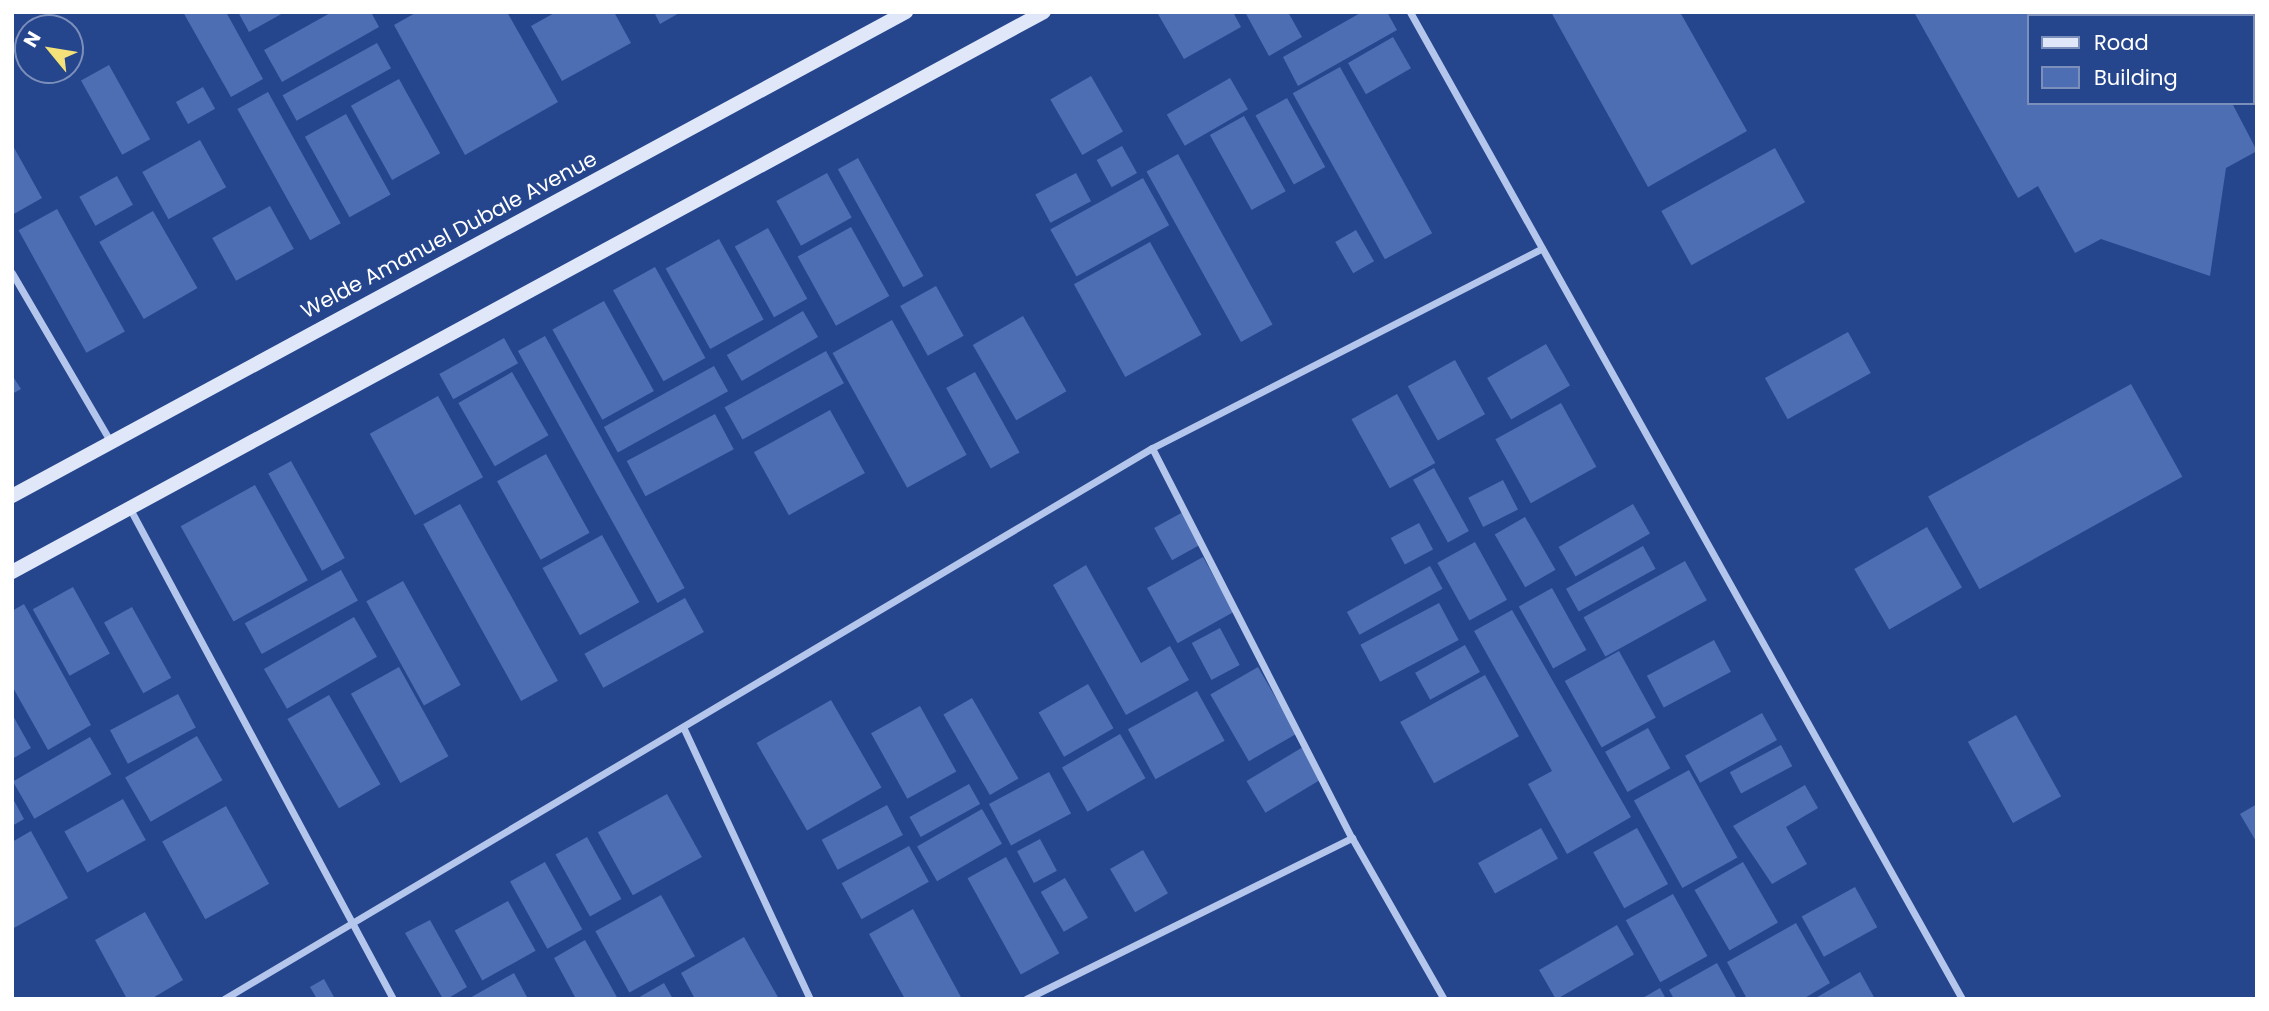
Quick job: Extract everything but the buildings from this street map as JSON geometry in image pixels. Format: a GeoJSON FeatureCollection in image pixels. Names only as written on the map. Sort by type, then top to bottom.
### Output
{"type":"FeatureCollection","features":[{"type":"Feature","properties":{"kind":"main road","name":"Welde Amanuel Dubale Avenue"},"geometry":{"type":"LineString","coordinates":[[12,496],[906,12]]}},
{"type":"Feature","properties":{"kind":"main road"},"geometry":{"type":"LineString","coordinates":[[12,572],[1044,12]]}},
{"type":"Feature","properties":{"kind":"street"},"geometry":{"type":"LineString","coordinates":[[1410,12],[1962,999]]}},
{"type":"Feature","properties":{"kind":"street"},"geometry":{"type":"LineString","coordinates":[[224,999],[684,729],[1152,447],[1542,248]]}},
{"type":"Feature","properties":{"kind":"street"},"geometry":{"type":"LineString","coordinates":[[12,273],[110,441]]}},
{"type":"Feature","properties":{"kind":"street"},"geometry":{"type":"LineString","coordinates":[[1152,447],[1352,838],[1444,999]]}},
{"type":"Feature","properties":{"kind":"street"},"geometry":{"type":"LineString","coordinates":[[129,507],[393,999]]}},
{"type":"Feature","properties":{"kind":"street"},"geometry":{"type":"LineString","coordinates":[[684,729],[810,999]]}},
{"type":"Feature","properties":{"kind":"street"},"geometry":{"type":"LineString","coordinates":[[1026,999],[1352,838]]}}]}
